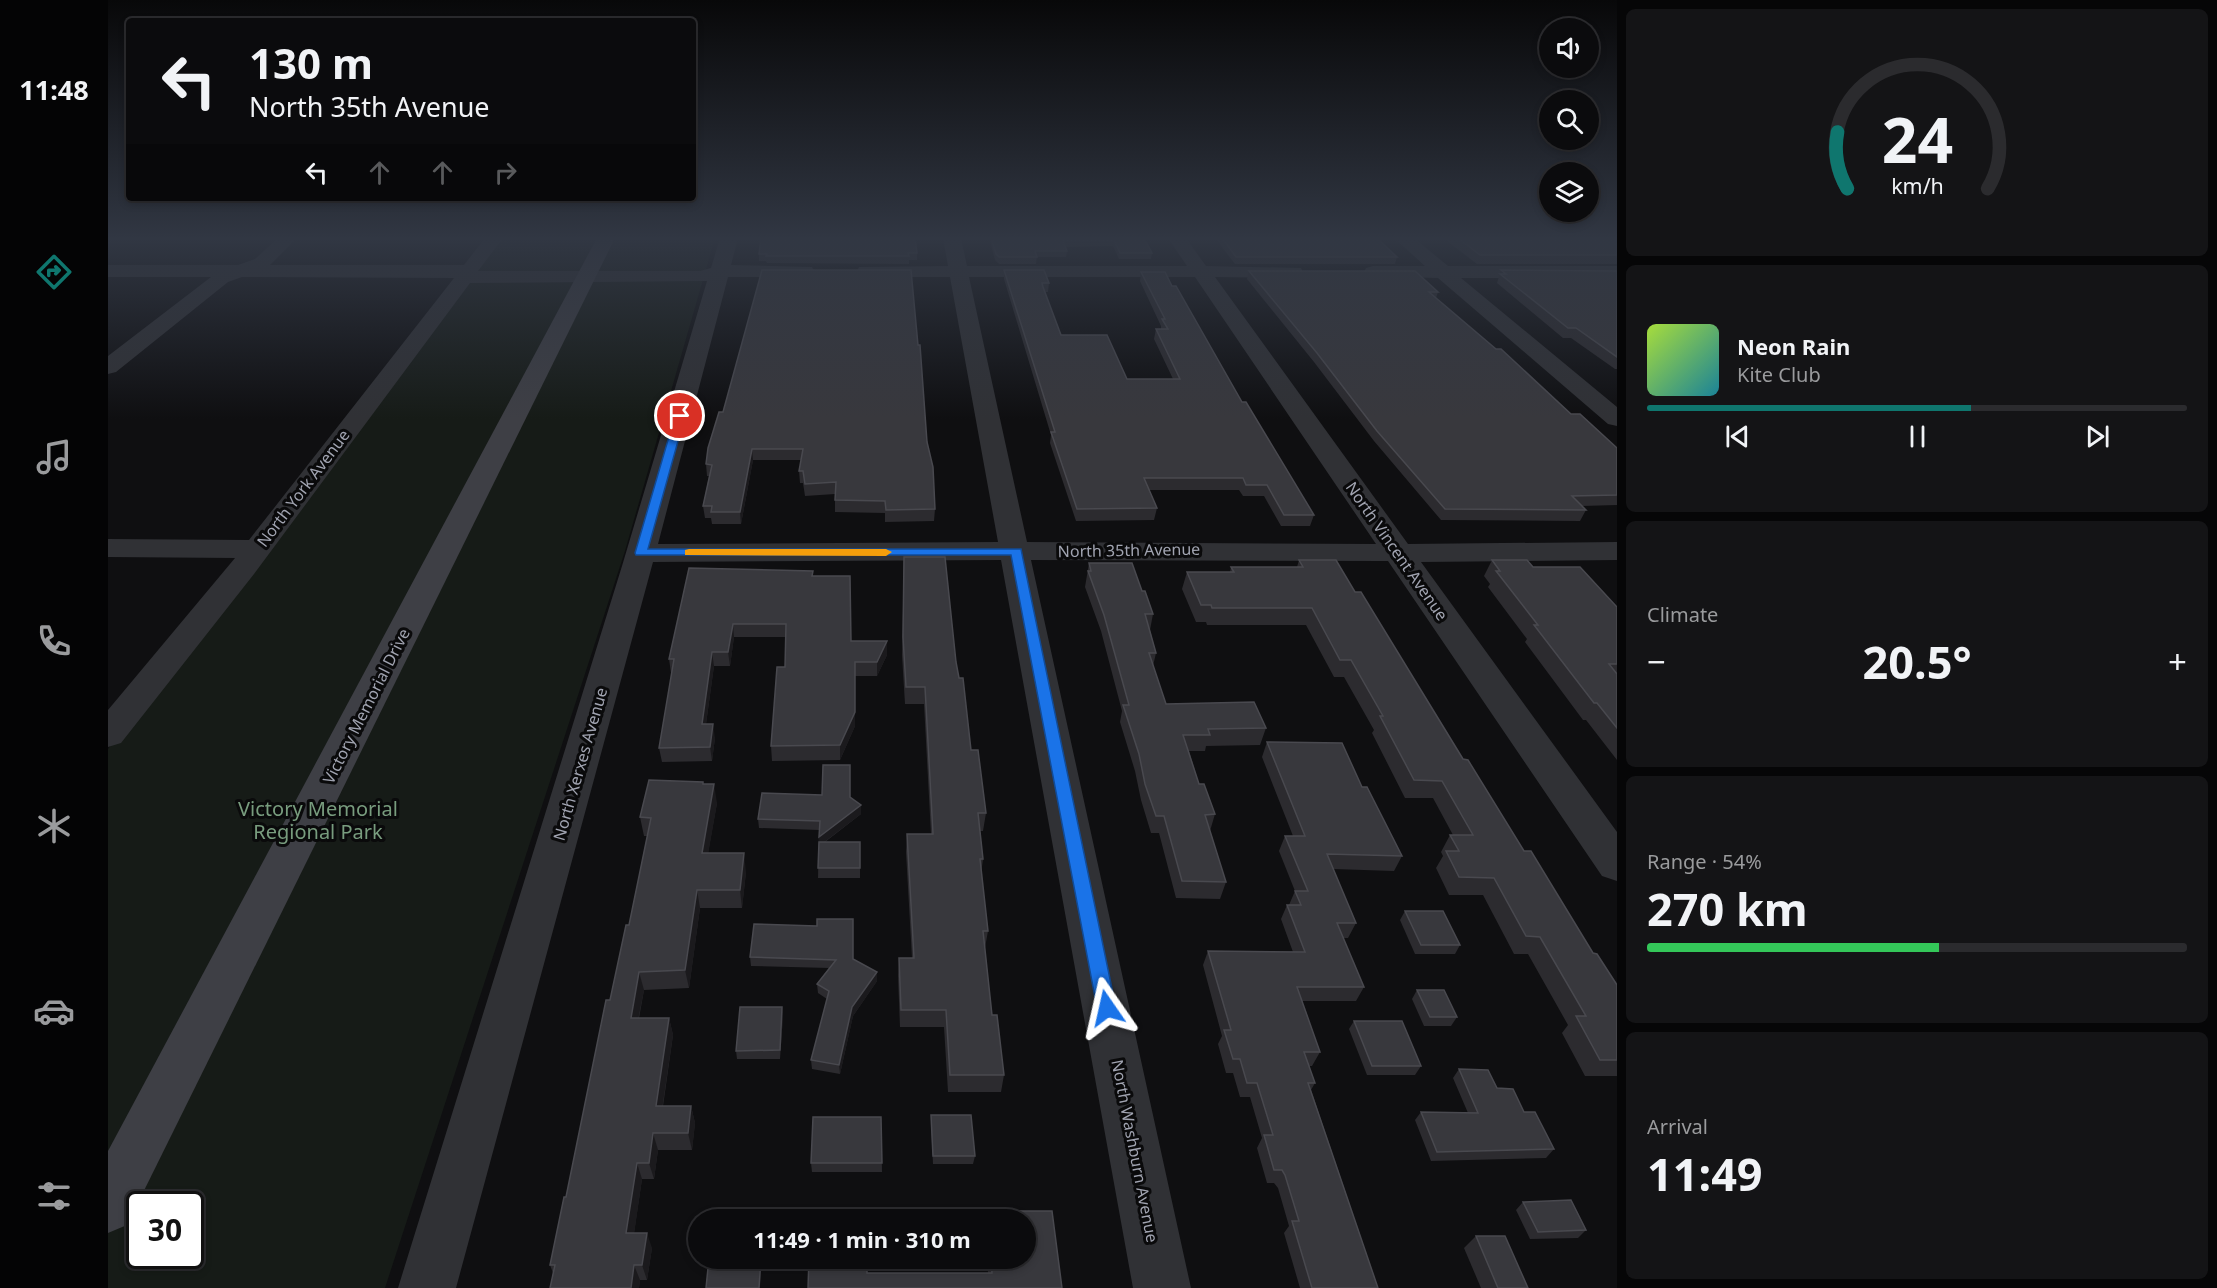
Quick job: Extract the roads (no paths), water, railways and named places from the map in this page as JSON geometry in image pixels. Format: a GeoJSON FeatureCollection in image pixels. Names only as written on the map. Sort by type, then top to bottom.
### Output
{"type":"FeatureCollection","features":[{"type":"Feature","properties":{"kind":"street"},"geometry":{"type":"LineString","coordinates":[[108,367],[195,298]]}},
{"type":"Feature","properties":{"kind":"street","name":"North York Avenue"},"geometry":{"type":"LineString","coordinates":[[108,734],[256,549],[447,298]]}},
{"type":"Feature","properties":{"kind":"street","name":"Victory Memorial Drive"},"geometry":{"type":"LineString","coordinates":[[108,1206],[574,298]]}},
{"type":"Feature","properties":{"kind":"street","name":"North Xerxes Avenue"},"geometry":{"type":"LineString","coordinates":[[427,1288],[713,298]]}},
{"type":"Feature","properties":{"kind":"street","name":"North Washburn Avenue"},"geometry":{"type":"LineString","coordinates":[[966,298],[1162,1288]]}},
{"type":"Feature","properties":{"kind":"street","name":"North Vincent Avenue"},"geometry":{"type":"LineString","coordinates":[[1220,298],[1617,864]]}},
{"type":"Feature","properties":{"kind":"street"},"geometry":{"type":"LineString","coordinates":[[1474,298],[1617,419]]}},
{"type":"Feature","properties":{"kind":"street"},"geometry":{"type":"LineString","coordinates":[[108,548],[256,549]]}},
{"type":"Feature","properties":{"kind":"street","name":"North 35th Avenue"},"geometry":{"type":"LineString","coordinates":[[641,553],[1204,550],[1399,553],[1617,551]]}},
{"type":"Feature","properties":{"kind":"park label","name":"Victory Memorial Regional Park"},"geometry":{"type":"Point","coordinates":[318,820]}}]}
